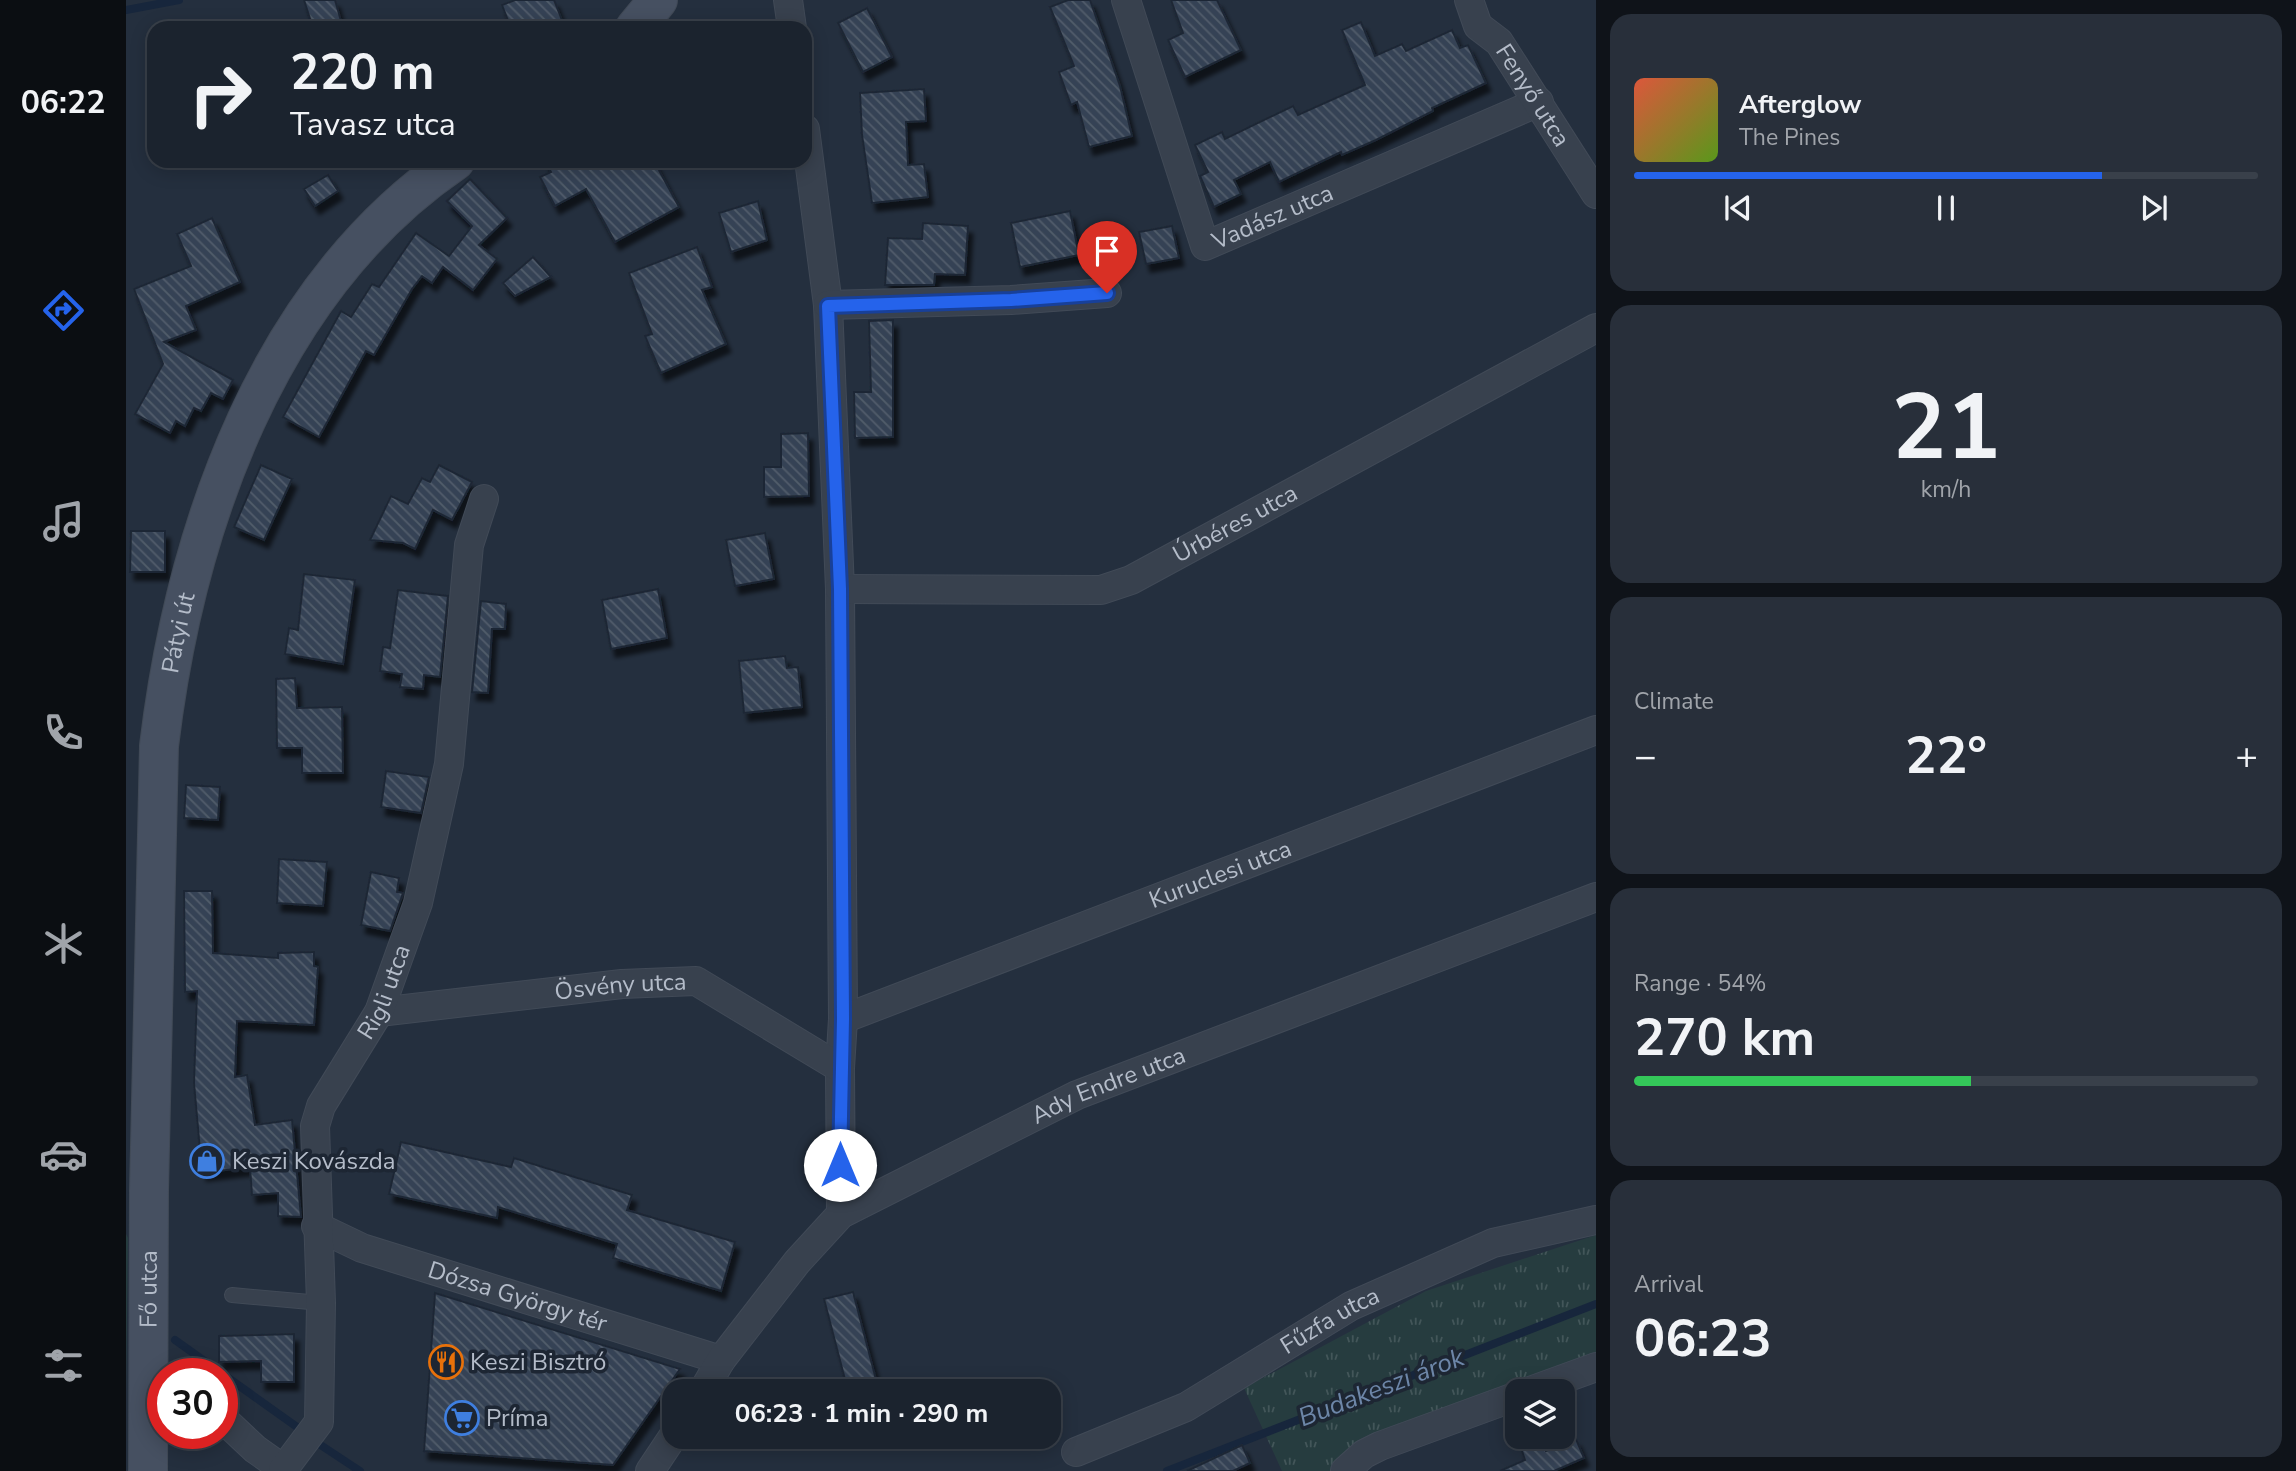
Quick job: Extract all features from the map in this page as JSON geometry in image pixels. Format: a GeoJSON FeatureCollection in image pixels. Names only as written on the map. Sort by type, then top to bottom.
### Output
{"type":"FeatureCollection","features":[{"type":"Feature","properties":{"kind":"main road"},"geometry":{"type":"LineString","coordinates":[[641,21],[658,0]]}},
{"type":"Feature","properties":{"kind":"main road","name":"Pátyi út"},"geometry":{"type":"LineString","coordinates":[[138,1186],[159,746],[167,676],[184,601],[239,438],[285,344],[321,291],[363,240],[427,180],[445,168]]}},
{"type":"Feature","properties":{"kind":"main road","name":"Fő utca"},"geometry":{"type":"LineString","coordinates":[[138,1186],[153,1358]]}},
{"type":"Feature","properties":{"kind":"main road","name":"Fő utca"},"geometry":{"type":"LineString","coordinates":[[148,1471],[150,1449]]}},
{"type":"Feature","properties":{"kind":"street"},"geometry":{"type":"LineString","coordinates":[[788,0],[791,21]]}},
{"type":"Feature","properties":{"kind":"street","name":"Vadász utca"},"geometry":{"type":"LineString","coordinates":[[1126,0],[1205,246],[1539,102]]}},
{"type":"Feature","properties":{"kind":"street","name":"Fenyő utca"},"geometry":{"type":"LineString","coordinates":[[1469,0],[1478,25],[1499,42],[1596,194]]}},
{"type":"Feature","properties":{"kind":"street"},"geometry":{"type":"LineString","coordinates":[[810,168],[828,306],[840,589],[843,1019],[840,1068],[841,1214]]}},
{"type":"Feature","properties":{"kind":"street"},"geometry":{"type":"LineString","coordinates":[[828,306],[1011,300],[1107,293]]}},
{"type":"Feature","properties":{"kind":"street","name":"Úrbéres utca"},"geometry":{"type":"LineString","coordinates":[[840,589],[1101,590],[1131,580],[1596,328]]}},
{"type":"Feature","properties":{"kind":"street","name":"Rigli utca"},"geometry":{"type":"LineString","coordinates":[[285,1470],[318,1422],[321,1303],[316,1226],[316,1126],[321,1106],[379,1012],[418,902],[449,764],[469,545],[484,499]]}},
{"type":"Feature","properties":{"kind":"street","name":"Kuruclesi utca"},"geometry":{"type":"LineString","coordinates":[[843,1019],[1596,730]]}},
{"type":"Feature","properties":{"kind":"street","name":"Ady Endre utca"},"geometry":{"type":"LineString","coordinates":[[710,1379],[721,1360],[797,1262],[841,1214],[1077,1095],[1596,897]]}},
{"type":"Feature","properties":{"kind":"street","name":"Ösvény utca"},"geometry":{"type":"LineString","coordinates":[[379,1012],[622,984],[696,981],[840,1068]]}},
{"type":"Feature","properties":{"kind":"street","name":"Fűzfa utca"},"geometry":{"type":"LineString","coordinates":[[1076,1452],[1186,1407],[1351,1306],[1493,1243],[1596,1220]]}},
{"type":"Feature","properties":{"kind":"street","name":"Dózsa György tér"},"geometry":{"type":"LineString","coordinates":[[316,1226],[362,1248],[721,1360]]}},
{"type":"Feature","properties":{"kind":"street"},"geometry":{"type":"LineString","coordinates":[[1563,1379],[1596,1367]]}},
{"type":"Feature","properties":{"kind":"street"},"geometry":{"type":"LineString","coordinates":[[1345,1471],[1364,1454],[1381,1446],[1505,1400]]}},
{"type":"Feature","properties":{"kind":"street"},"geometry":{"type":"LineString","coordinates":[[238,1431],[285,1470]]}},
{"type":"Feature","properties":{"kind":"street"},"geometry":{"type":"LineString","coordinates":[[650,1471],[665,1449]]}},
{"type":"Feature","properties":{"kind":"lane"},"geometry":{"type":"LineString","coordinates":[[232,1295],[321,1303]]}},
{"type":"Feature","properties":{"kind":"green space"},"geometry":{"type":"Polygon","coordinates":[[[126,1234],[128,1238],[126,1392],[126,1234]]]}},
{"type":"Feature","properties":{"kind":"green space"},"geometry":{"type":"Polygon","coordinates":[[[1596,1235],[1596,1374],[1575,1382],[1575,1379],[1505,1379],[1505,1409],[1347,1471],[1282,1471],[1244,1388],[1426,1291],[1596,1235]]]}},
{"type":"Feature","properties":{"kind":"building"},"geometry":{"type":"Polygon","coordinates":[[[304,0],[335,0],[341,21],[311,21],[304,0]]]}},
{"type":"Feature","properties":{"kind":"building"},"geometry":{"type":"Polygon","coordinates":[[[515,0],[554,0],[562,21],[508,21],[502,5],[515,0]]]}},
{"type":"Feature","properties":{"kind":"building"},"geometry":{"type":"Polygon","coordinates":[[[1068,0],[1090,0],[1120,86],[1132,136],[1089,147],[1077,102],[1071,105],[1059,72],[1074,66],[1050,7],[1068,0]]]}},
{"type":"Feature","properties":{"kind":"building"},"geometry":{"type":"Polygon","coordinates":[[[1171,0],[1217,0],[1241,50],[1185,77],[1168,40],[1183,33],[1171,0]]]}},
{"type":"Feature","properties":{"kind":"building"},"geometry":{"type":"Polygon","coordinates":[[[867,8],[892,57],[863,72],[838,23],[867,8]]]}},
{"type":"Feature","properties":{"kind":"building"},"geometry":{"type":"Polygon","coordinates":[[[1361,22],[1375,56],[1402,44],[1406,51],[1452,30],[1460,48],[1468,45],[1486,83],[1432,108],[1433,111],[1376,140],[1342,155],[1341,152],[1279,182],[1270,162],[1234,180],[1241,194],[1214,207],[1200,176],[1208,172],[1195,145],[1222,132],[1225,139],[1293,106],[1298,115],[1365,85],[1342,30],[1361,22]]]}},
{"type":"Feature","properties":{"kind":"building"},"geometry":{"type":"Polygon","coordinates":[[[924,89],[926,121],[906,122],[908,165],[924,164],[928,197],[872,203],[862,135],[860,93],[924,89]]]}},
{"type":"Feature","properties":{"kind":"building"},"geometry":{"type":"Polygon","coordinates":[[[549,168],[658,168],[679,207],[615,242],[586,189],[555,206],[540,177],[551,172],[549,168]]]}},
{"type":"Feature","properties":{"kind":"building"},"geometry":{"type":"Polygon","coordinates":[[[328,175],[338,191],[315,206],[304,189],[328,175]]]}},
{"type":"Feature","properties":{"kind":"building"},"geometry":{"type":"Polygon","coordinates":[[[470,179],[507,218],[479,245],[497,259],[473,290],[443,267],[432,283],[422,276],[374,355],[366,351],[319,437],[283,417],[341,311],[351,317],[372,284],[379,287],[416,233],[449,256],[472,226],[447,201],[470,179]]]}},
{"type":"Feature","properties":{"kind":"building"},"geometry":{"type":"Polygon","coordinates":[[[758,201],[767,240],[731,252],[719,213],[758,201]]]}},
{"type":"Feature","properties":{"kind":"building"},"geometry":{"type":"Polygon","coordinates":[[[1070,211],[1079,255],[1020,267],[1011,223],[1070,211]]]}},
{"type":"Feature","properties":{"kind":"building"},"geometry":{"type":"Polygon","coordinates":[[[212,218],[240,282],[186,306],[196,330],[164,342],[233,380],[223,399],[211,393],[201,411],[194,408],[185,426],[176,421],[170,433],[135,414],[163,364],[134,289],[191,266],[177,234],[212,218]]]}},
{"type":"Feature","properties":{"kind":"building"},"geometry":{"type":"Polygon","coordinates":[[[923,223],[968,226],[965,275],[935,274],[934,285],[885,285],[888,238],[922,239],[923,223]]]}},
{"type":"Feature","properties":{"kind":"building"},"geometry":{"type":"Polygon","coordinates":[[[1172,226],[1179,258],[1146,264],[1139,232],[1172,226]]]}},
{"type":"Feature","properties":{"kind":"building"},"geometry":{"type":"Polygon","coordinates":[[[697,247],[712,287],[702,290],[726,344],[661,373],[645,336],[652,334],[629,273],[697,247]]]}},
{"type":"Feature","properties":{"kind":"building"},"geometry":{"type":"Polygon","coordinates":[[[533,257],[551,277],[515,296],[503,283],[533,257]]]}},
{"type":"Feature","properties":{"kind":"building"},"geometry":{"type":"Polygon","coordinates":[[[893,320],[893,437],[855,438],[854,392],[871,392],[869,321],[893,320]]]}},
{"type":"Feature","properties":{"kind":"building"},"geometry":{"type":"Polygon","coordinates":[[[808,433],[809,496],[764,497],[764,467],[781,467],[781,434],[808,433]]]}},
{"type":"Feature","properties":{"kind":"building"},"geometry":{"type":"Polygon","coordinates":[[[261,465],[292,479],[264,540],[234,527],[261,465]]]}},
{"type":"Feature","properties":{"kind":"building"},"geometry":{"type":"Polygon","coordinates":[[[439,465],[472,482],[452,520],[433,510],[415,549],[403,543],[370,540],[391,496],[408,504],[422,478],[430,482],[439,465]]]}},
{"type":"Feature","properties":{"kind":"building"},"geometry":{"type":"Polygon","coordinates":[[[131,531],[165,531],[165,572],[130,572],[131,531]]]}},
{"type":"Feature","properties":{"kind":"building"},"geometry":{"type":"Polygon","coordinates":[[[765,533],[774,579],[735,586],[726,540],[765,533]]]}},
{"type":"Feature","properties":{"kind":"building"},"geometry":{"type":"Polygon","coordinates":[[[304,574],[355,580],[343,664],[285,654],[289,628],[298,630],[304,574]]]}},
{"type":"Feature","properties":{"kind":"building"},"geometry":{"type":"Polygon","coordinates":[[[658,589],[667,638],[611,649],[602,600],[658,589]]]}},
{"type":"Feature","properties":{"kind":"building"},"geometry":{"type":"Polygon","coordinates":[[[398,590],[448,596],[440,677],[424,675],[423,689],[400,687],[402,674],[380,671],[383,647],[390,648],[398,590]]]}},
{"type":"Feature","properties":{"kind":"building"},"geometry":{"type":"Polygon","coordinates":[[[481,601],[506,604],[505,629],[492,629],[488,693],[472,692],[481,601]]]}},
{"type":"Feature","properties":{"kind":"building"},"geometry":{"type":"Polygon","coordinates":[[[785,656],[787,668],[798,667],[802,707],[744,713],[739,661],[785,656]]]}},
{"type":"Feature","properties":{"kind":"building"},"geometry":{"type":"Polygon","coordinates":[[[295,678],[297,708],[342,707],[343,773],[302,773],[302,748],[277,748],[276,679],[295,678]]]}},
{"type":"Feature","properties":{"kind":"building"},"geometry":{"type":"Polygon","coordinates":[[[386,771],[429,777],[421,813],[381,807],[386,771]]]}},
{"type":"Feature","properties":{"kind":"building"},"geometry":{"type":"Polygon","coordinates":[[[186,785],[220,787],[218,820],[184,818],[186,785]]]}},
{"type":"Feature","properties":{"kind":"building"},"geometry":{"type":"Polygon","coordinates":[[[279,859],[327,862],[323,906],[277,903],[279,859]]]}},
{"type":"Feature","properties":{"kind":"building"},"geometry":{"type":"Polygon","coordinates":[[[371,872],[399,878],[397,892],[403,893],[390,931],[361,925],[371,872]]]}},
{"type":"Feature","properties":{"kind":"building"},"geometry":{"type":"Polygon","coordinates":[[[184,891],[212,891],[213,953],[278,958],[278,953],[314,952],[314,966],[318,967],[314,1025],[237,1021],[235,1077],[247,1075],[255,1125],[292,1120],[301,1217],[278,1216],[278,1193],[252,1195],[250,1167],[202,1173],[194,1083],[197,991],[185,992],[184,891]]]}},
{"type":"Feature","properties":{"kind":"building"},"geometry":{"type":"Polygon","coordinates":[[[401,1142],[511,1167],[514,1158],[632,1195],[627,1210],[735,1242],[721,1291],[613,1258],[617,1244],[498,1207],[497,1218],[389,1194],[401,1142]]]}},
{"type":"Feature","properties":{"kind":"building"},"geometry":{"type":"Polygon","coordinates":[[[853,1292],[876,1379],[845,1379],[824,1299],[853,1292]]]}},
{"type":"Feature","properties":{"kind":"building"},"geometry":{"type":"Polygon","coordinates":[[[435,1293],[680,1369],[673,1379],[662,1379],[662,1395],[613,1465],[424,1451],[435,1293]]]}},
{"type":"Feature","properties":{"kind":"building"},"geometry":{"type":"Polygon","coordinates":[[[294,1334],[294,1382],[261,1382],[261,1361],[238,1362],[238,1358],[219,1358],[219,1336],[294,1334]]]}},
{"type":"Feature","properties":{"kind":"building"},"geometry":{"type":"Polygon","coordinates":[[[1575,1439],[1584,1458],[1554,1471],[1500,1471],[1525,1460],[1521,1449],[1575,1449],[1575,1439]]]}},
{"type":"Feature","properties":{"kind":"building"},"geometry":{"type":"Polygon","coordinates":[[[1242,1445],[1250,1463],[1233,1471],[1187,1471],[1242,1445]]]}},
{"type":"Feature","properties":{"kind":"waterway"},"geometry":{"type":"LineString","coordinates":[[126,10],[179,0]]}},
{"type":"Feature","properties":{"kind":"waterway","name":"Budakeszi árok"},"geometry":{"type":"LineString","coordinates":[[1167,1471],[1596,1304]]}},
{"type":"Feature","properties":{"kind":"waterway","name":"Budakeszi árok"},"geometry":{"type":"LineString","coordinates":[[175,1340],[297,1427]]}},
{"type":"Feature","properties":{"kind":"waterway","name":"Budakeszi árok"},"geometry":{"type":"LineString","coordinates":[[319,1444],[360,1471]]}},
{"type":"Feature","properties":{"kind":"place","name":"Keszi Kovászda"},"geometry":{"type":"Point","coordinates":[207,1161]}},
{"type":"Feature","properties":{"kind":"place","name":"Keszi Bisztró"},"geometry":{"type":"Point","coordinates":[446,1362]}},
{"type":"Feature","properties":{"kind":"place","name":"Príma"},"geometry":{"type":"Point","coordinates":[462,1418]}},
{"type":"Feature","properties":{"kind":"route"},"geometry":{"type":"LineString","coordinates":[[840,1165],[843,1019],[840,589],[828,306],[1011,300],[1107,293]]}}]}
